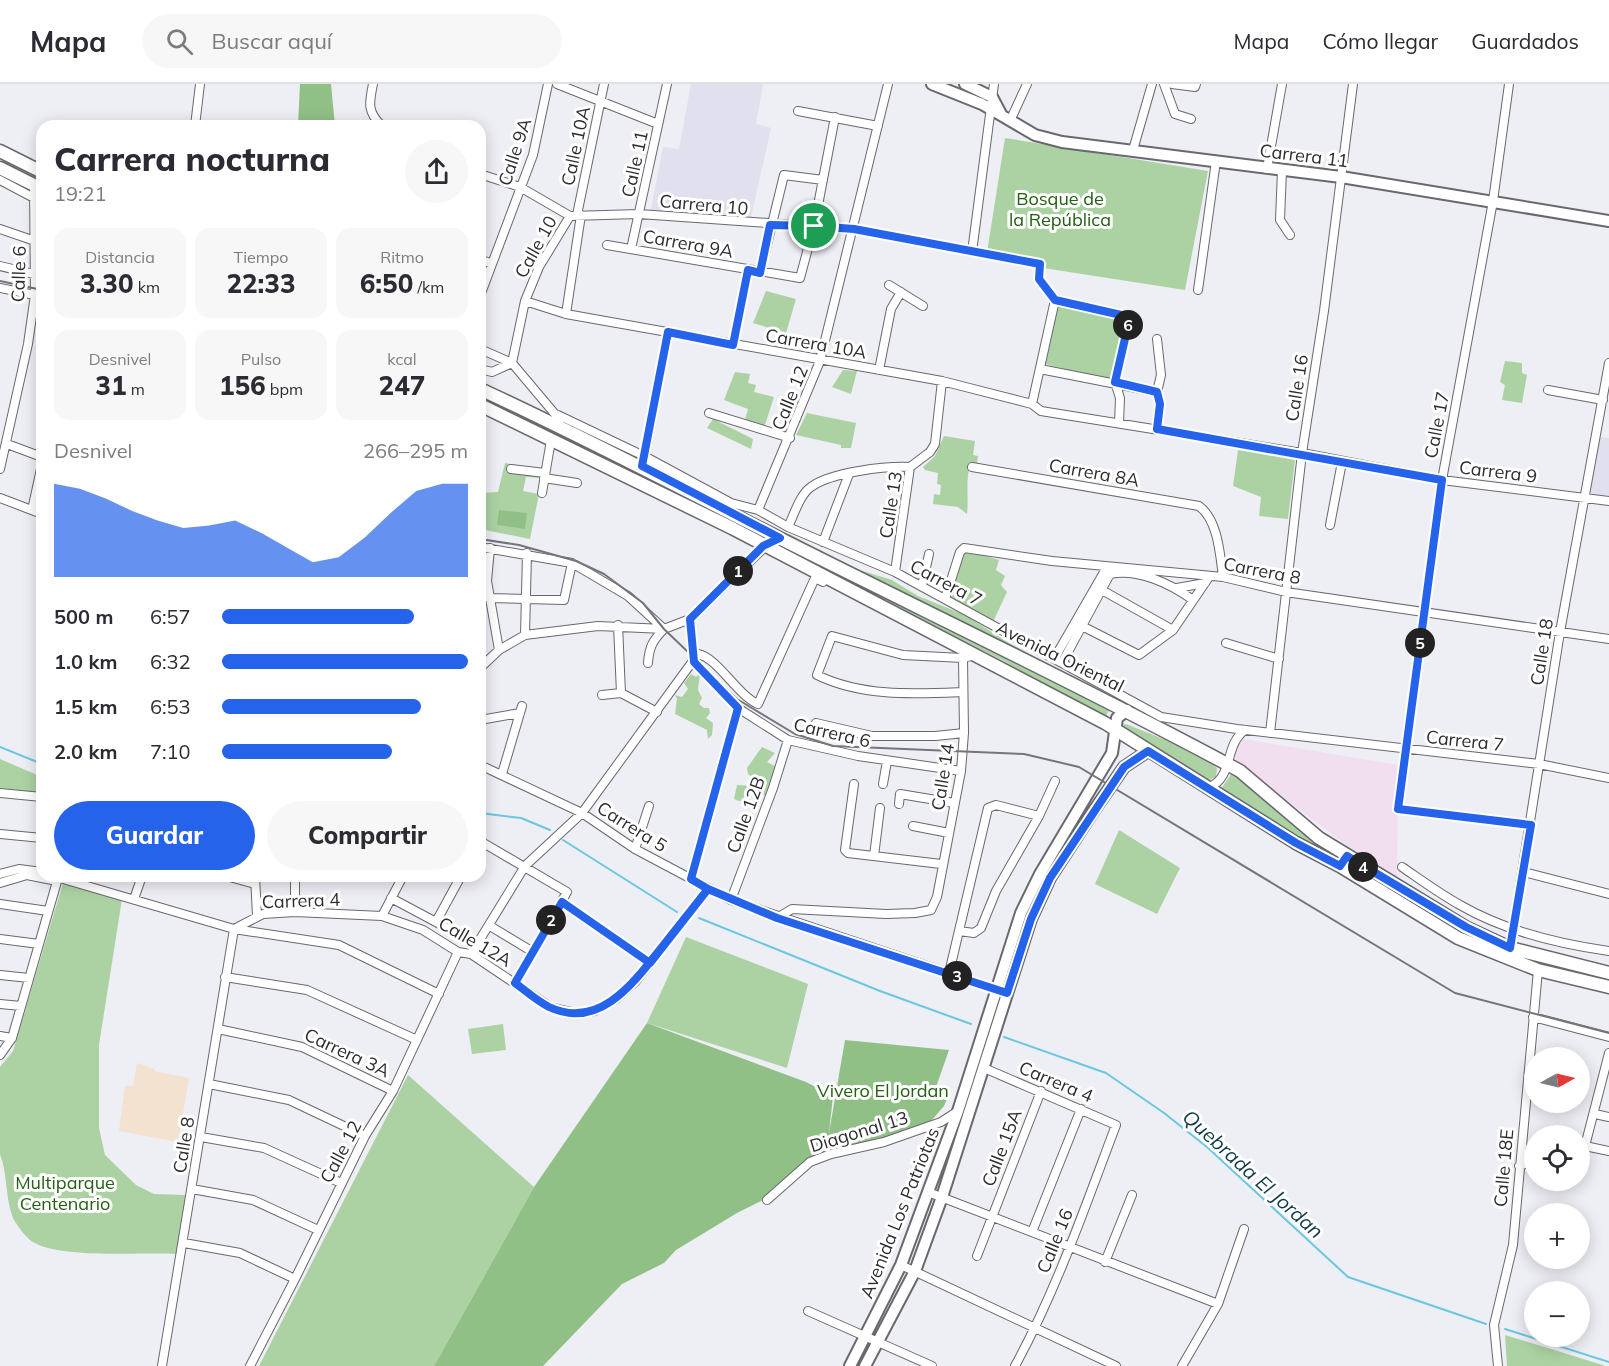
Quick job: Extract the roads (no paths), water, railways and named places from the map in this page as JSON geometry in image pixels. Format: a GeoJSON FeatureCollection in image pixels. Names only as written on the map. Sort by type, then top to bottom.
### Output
{"type":"FeatureCollection","features":[{"type":"Feature","properties":{"kind":"main road","name":"Carrera 11"},"geometry":{"type":"LineString","coordinates":[[932,84],[990,108],[1035,135],[1062,142],[1341,177],[1609,221]]}},
{"type":"Feature","properties":{"kind":"main road"},"geometry":{"type":"LineString","coordinates":[[965,84],[992,97]]}},
{"type":"Feature","properties":{"kind":"main road","name":"Carrera 11"},"geometry":{"type":"LineString","coordinates":[[992,97],[1001,114]]}},
{"type":"Feature","properties":{"kind":"main road"},"geometry":{"type":"LineString","coordinates":[[0,151],[36,169]]}},
{"type":"Feature","properties":{"kind":"main road"},"geometry":{"type":"LineString","coordinates":[[0,168],[36,190]]}},
{"type":"Feature","properties":{"kind":"main road","name":"Avenida Oriental"},"geometry":{"type":"LineString","coordinates":[[486,392],[563,428],[644,462],[780,538],[1127,710],[1240,771],[1344,861],[1458,938],[1538,970],[1609,987]]}},
{"type":"Feature","properties":{"kind":"main road","name":"Avenida Oriental"},"geometry":{"type":"LineString","coordinates":[[486,408],[763,546],[969,657],[1116,731],[1210,787],[1296,843],[1344,861],[1466,927],[1510,948],[1609,973]]}},
{"type":"Feature","properties":{"kind":"main road","name":"Avenida Los Patriotas"},"geometry":{"type":"LineString","coordinates":[[865,1366],[915,1271],[942,1197],[964,1113],[976,1052],[1021,913],[1040,874],[1107,761],[1116,731],[1117,718],[1127,710]]}},
{"type":"Feature","properties":{"kind":"main road","name":"Avenida Los Patriotas"},"geometry":{"type":"LineString","coordinates":[[850,1366],[901,1265],[928,1192],[984,1068],[1031,919],[1050,878],[1124,767],[1148,751]]}},
{"type":"Feature","properties":{"kind":"main road"},"geometry":{"type":"LineString","coordinates":[[976,1052],[988,1056]]}},
{"type":"Feature","properties":{"kind":"street"},"geometry":{"type":"LineString","coordinates":[[196,120],[201,84]]}},
{"type":"Feature","properties":{"kind":"street"},"geometry":{"type":"LineString","coordinates":[[373,84],[369,106],[372,117],[375,120]]}},
{"type":"Feature","properties":{"kind":"street","name":"Calle 9A"},"geometry":{"type":"LineString","coordinates":[[486,280],[539,133],[549,84]]}},
{"type":"Feature","properties":{"kind":"street"},"geometry":{"type":"LineString","coordinates":[[557,84],[658,124]]}},
{"type":"Feature","properties":{"kind":"street","name":"Calle 10A"},"geometry":{"type":"LineString","coordinates":[[566,314],[576,215],[604,84]]}},
{"type":"Feature","properties":{"kind":"street","name":"Calle 11"},"geometry":{"type":"LineString","coordinates":[[632,249],[667,84]]}},
{"type":"Feature","properties":{"kind":"street","name":"Calle 12"},"geometry":{"type":"LineString","coordinates":[[758,510],[790,438],[820,361],[888,84]]}},
{"type":"Feature","properties":{"kind":"street"},"geometry":{"type":"LineString","coordinates":[[972,252],[994,84]]}},
{"type":"Feature","properties":{"kind":"street"},"geometry":{"type":"LineString","coordinates":[[1010,121],[1027,84]]}},
{"type":"Feature","properties":{"kind":"street"},"geometry":{"type":"LineString","coordinates":[[1134,150],[1152,84]]}},
{"type":"Feature","properties":{"kind":"street"},"geometry":{"type":"LineString","coordinates":[[1164,84],[1175,114],[1191,120]]}},
{"type":"Feature","properties":{"kind":"street"},"geometry":{"type":"LineString","coordinates":[[1172,84],[1195,87],[1196,84]]}},
{"type":"Feature","properties":{"kind":"street"},"geometry":{"type":"LineString","coordinates":[[1267,169],[1282,84]]}},
{"type":"Feature","properties":{"kind":"street","name":"Calle 16"},"geometry":{"type":"LineString","coordinates":[[1270,733],[1302,453],[1324,310],[1353,84]]}},
{"type":"Feature","properties":{"kind":"street","name":"Calle 17"},"geometry":{"type":"LineString","coordinates":[[1509,84],[1493,201],[1442,480],[1398,809],[1531,825]]}},
{"type":"Feature","properties":{"kind":"street"},"geometry":{"type":"LineString","coordinates":[[798,111],[878,126]]}},
{"type":"Feature","properties":{"kind":"street"},"geometry":{"type":"LineString","coordinates":[[814,226],[835,117]]}},
{"type":"Feature","properties":{"kind":"street"},"geometry":{"type":"LineString","coordinates":[[1197,290],[1216,161]]}},
{"type":"Feature","properties":{"kind":"street"},"geometry":{"type":"LineString","coordinates":[[1282,170],[1280,220],[1290,235]]}},
{"type":"Feature","properties":{"kind":"street"},"geometry":{"type":"LineString","coordinates":[[760,273],[770,225],[786,173],[823,180]]}},
{"type":"Feature","properties":{"kind":"street"},"geometry":{"type":"LineString","coordinates":[[486,176],[520,187],[576,215]]}},
{"type":"Feature","properties":{"kind":"street"},"geometry":{"type":"LineString","coordinates":[[0,180],[36,191]]}},
{"type":"Feature","properties":{"kind":"street","name":"Carrera 10"},"geometry":{"type":"LineString","coordinates":[[576,215],[639,214],[770,225],[854,229],[1040,264],[1039,279],[1055,300]]}},
{"type":"Feature","properties":{"kind":"street","name":"Calle 10"},"geometry":{"type":"LineString","coordinates":[[512,363],[525,302],[539,267],[576,215]]}},
{"type":"Feature","properties":{"kind":"street","name":"Calle 6"},"geometry":{"type":"LineString","coordinates":[[36,216],[36,248]]}},
{"type":"Feature","properties":{"kind":"street","name":"Carrera 9A"},"geometry":{"type":"LineString","coordinates":[[607,245],[760,273],[800,278],[814,226]]}},
{"type":"Feature","properties":{"kind":"street"},"geometry":{"type":"LineString","coordinates":[[0,229],[35,240]]}},
{"type":"Feature","properties":{"kind":"street"},"geometry":{"type":"LineString","coordinates":[[486,262],[492,264]]}},
{"type":"Feature","properties":{"kind":"street"},"geometry":{"type":"LineString","coordinates":[[0,266],[36,273]]}},
{"type":"Feature","properties":{"kind":"street"},"geometry":{"type":"LineString","coordinates":[[733,345],[748,270]]}},
{"type":"Feature","properties":{"kind":"street"},"geometry":{"type":"LineString","coordinates":[[889,285],[923,306]]}},
{"type":"Feature","properties":{"kind":"street","name":"Calle 6"},"geometry":{"type":"LineString","coordinates":[[0,465],[28,344],[36,287]]}},
{"type":"Feature","properties":{"kind":"street"},"geometry":{"type":"LineString","coordinates":[[0,288],[34,295]]}},
{"type":"Feature","properties":{"kind":"street"},"geometry":{"type":"LineString","coordinates":[[879,370],[891,309],[901,292]]}},
{"type":"Feature","properties":{"kind":"street"},"geometry":{"type":"LineString","coordinates":[[1032,404],[1055,300],[1130,317],[1115,382],[1120,398],[1119,423]]}},
{"type":"Feature","properties":{"kind":"street","name":"Carrera 10A"},"geometry":{"type":"LineString","coordinates":[[525,302],[566,314],[942,381],[1032,404]]}},
{"type":"Feature","properties":{"kind":"street"},"geometry":{"type":"LineString","coordinates":[[644,462],[668,332]]}},
{"type":"Feature","properties":{"kind":"street"},"geometry":{"type":"LineString","coordinates":[[1157,339],[1161,375],[1157,392],[1160,404],[1157,429]]}},
{"type":"Feature","properties":{"kind":"street"},"geometry":{"type":"LineString","coordinates":[[486,351],[512,363],[558,415],[563,428]]}},
{"type":"Feature","properties":{"kind":"street"},"geometry":{"type":"LineString","coordinates":[[486,370],[492,372],[512,363]]}},
{"type":"Feature","properties":{"kind":"street","name":"Calle 18"},"geometry":{"type":"LineString","coordinates":[[1510,948],[1524,872],[1560,632],[1609,363]]}},
{"type":"Feature","properties":{"kind":"street"},"geometry":{"type":"LineString","coordinates":[[1040,369],[1157,392]]}},
{"type":"Feature","properties":{"kind":"street","name":"Calle 13"},"geometry":{"type":"LineString","coordinates":[[895,572],[910,467],[930,452],[935,444],[942,381]]}},
{"type":"Feature","properties":{"kind":"street"},"geometry":{"type":"LineString","coordinates":[[1548,390],[1603,400]]}},
{"type":"Feature","properties":{"kind":"street","name":"Carrera 9"},"geometry":{"type":"LineString","coordinates":[[1032,404],[1041,411],[1302,453],[1442,480],[1609,501]]}},
{"type":"Feature","properties":{"kind":"street"},"geometry":{"type":"LineString","coordinates":[[709,413],[790,438]]}},
{"type":"Feature","properties":{"kind":"street","name":"Avenida Oriental"},"geometry":{"type":"LineString","coordinates":[[558,415],[644,462],[731,503],[758,510],[823,542],[895,572]]}},
{"type":"Feature","properties":{"kind":"street"},"geometry":{"type":"LineString","coordinates":[[542,493],[551,440]]}},
{"type":"Feature","properties":{"kind":"street"},"geometry":{"type":"LineString","coordinates":[[6,444],[36,455]]}},
{"type":"Feature","properties":{"kind":"street"},"geometry":{"type":"LineString","coordinates":[[1330,525],[1341,462]]}},
{"type":"Feature","properties":{"kind":"street"},"geometry":{"type":"LineString","coordinates":[[788,526],[810,487],[849,474],[885,466],[910,467]]}},
{"type":"Feature","properties":{"kind":"street","name":"Carrera 8A"},"geometry":{"type":"LineString","coordinates":[[972,467],[1199,506],[1209,513],[1223,577]]}},
{"type":"Feature","properties":{"kind":"street"},"geometry":{"type":"LineString","coordinates":[[511,468],[577,483]]}},
{"type":"Feature","properties":{"kind":"street"},"geometry":{"type":"LineString","coordinates":[[823,542],[849,474]]}},
{"type":"Feature","properties":{"kind":"street"},"geometry":{"type":"LineString","coordinates":[[33,510],[36,495]]}},
{"type":"Feature","properties":{"kind":"street"},"geometry":{"type":"LineString","coordinates":[[0,498],[36,511]]}},
{"type":"Feature","properties":{"kind":"street"},"geometry":{"type":"LineString","coordinates":[[486,662],[499,650],[525,635],[618,625],[664,629],[690,619],[763,546],[780,538]]}},
{"type":"Feature","properties":{"kind":"street"},"geometry":{"type":"LineString","coordinates":[[486,548],[527,553],[572,563],[628,596],[664,629]]}},
{"type":"Feature","properties":{"kind":"street"},"geometry":{"type":"LineString","coordinates":[[486,566],[490,548]]}},
{"type":"Feature","properties":{"kind":"street","name":"Carrera 8"},"geometry":{"type":"LineString","coordinates":[[945,599],[960,552],[964,548],[1108,570],[1207,580],[1223,577],[1286,592],[1609,639]]}},
{"type":"Feature","properties":{"kind":"street"},"geometry":{"type":"LineString","coordinates":[[525,635],[527,553]]}},
{"type":"Feature","properties":{"kind":"street"},"geometry":{"type":"LineString","coordinates":[[922,586],[929,554]]}},
{"type":"Feature","properties":{"kind":"street"},"geometry":{"type":"LineString","coordinates":[[488,598],[526,601],[564,600],[572,563]]}},
{"type":"Feature","properties":{"kind":"street"},"geometry":{"type":"LineString","coordinates":[[1108,570],[1149,578],[1176,588],[1193,600]]}},
{"type":"Feature","properties":{"kind":"street"},"geometry":{"type":"LineString","coordinates":[[1062,663],[1108,570]]}},
{"type":"Feature","properties":{"kind":"street"},"geometry":{"type":"LineString","coordinates":[[1054,659],[1108,570]]}},
{"type":"Feature","properties":{"kind":"street","name":"Carrera 7"},"geometry":{"type":"LineString","coordinates":[[895,572],[1161,717],[1245,730],[1539,764],[1609,778]]}},
{"type":"Feature","properties":{"kind":"street"},"geometry":{"type":"LineString","coordinates":[[471,954],[525,866],[582,813],[698,654],[702,654],[747,697],[758,704],[815,578],[830,586],[832,582]]}},
{"type":"Feature","properties":{"kind":"street"},"geometry":{"type":"LineString","coordinates":[[1176,588],[1207,580]]}},
{"type":"Feature","properties":{"kind":"street"},"geometry":{"type":"LineString","coordinates":[[1080,625],[1139,655],[1173,630],[1207,580]]}},
{"type":"Feature","properties":{"kind":"street"},"geometry":{"type":"LineString","coordinates":[[1100,590],[1173,630]]}},
{"type":"Feature","properties":{"kind":"street"},"geometry":{"type":"LineString","coordinates":[[486,591],[499,650]]}},
{"type":"Feature","properties":{"kind":"street"},"geometry":{"type":"LineString","coordinates":[[690,619],[694,662]]}},
{"type":"Feature","properties":{"kind":"street"},"geometry":{"type":"LineString","coordinates":[[618,625],[621,693]]}},
{"type":"Feature","properties":{"kind":"street"},"geometry":{"type":"LineString","coordinates":[[648,663],[649,650],[653,641],[664,629]]}},
{"type":"Feature","properties":{"kind":"street"},"geometry":{"type":"LineString","coordinates":[[963,692],[897,694],[872,691],[817,675],[832,636],[903,656],[969,657]]}},
{"type":"Feature","properties":{"kind":"street"},"geometry":{"type":"LineString","coordinates":[[1226,643],[1279,659]]}},
{"type":"Feature","properties":{"kind":"street","name":"Calle 14"},"geometry":{"type":"LineString","coordinates":[[777,918],[792,909],[915,914],[931,909],[937,897],[941,864],[961,771],[964,732],[963,692],[969,657]]}},
{"type":"Feature","properties":{"kind":"street","name":"Carrera 6"},"geometry":{"type":"LineString","coordinates":[[694,662],[738,708],[788,740],[887,761],[961,771]]}},
{"type":"Feature","properties":{"kind":"street"},"geometry":{"type":"LineString","coordinates":[[602,694],[621,693],[657,712]]}},
{"type":"Feature","properties":{"kind":"street"},"geometry":{"type":"LineString","coordinates":[[1127,710],[1141,707]]}},
{"type":"Feature","properties":{"kind":"street"},"geometry":{"type":"LineString","coordinates":[[691,879],[738,708]]}},
{"type":"Feature","properties":{"kind":"street"},"geometry":{"type":"LineString","coordinates":[[486,719],[521,710],[502,774]]}},
{"type":"Feature","properties":{"kind":"street"},"geometry":{"type":"LineString","coordinates":[[816,723],[872,736],[935,736],[964,732]]}},
{"type":"Feature","properties":{"kind":"street"},"geometry":{"type":"LineString","coordinates":[[1210,787],[1223,778],[1237,736],[1245,730]]}},
{"type":"Feature","properties":{"kind":"street","name":"Calle 12B"},"geometry":{"type":"LineString","coordinates":[[730,900],[773,788],[788,740]]}},
{"type":"Feature","properties":{"kind":"street"},"geometry":{"type":"LineString","coordinates":[[883,784],[887,761]]}},
{"type":"Feature","properties":{"kind":"street","name":"Carrera 5"},"geometry":{"type":"LineString","coordinates":[[486,767],[582,813],[635,849],[730,900],[777,918],[1007,993]]}},
{"type":"Feature","properties":{"kind":"street"},"geometry":{"type":"LineString","coordinates":[[959,930],[974,933],[981,928],[996,891],[1039,816],[1055,781]]}},
{"type":"Feature","properties":{"kind":"street"},"geometry":{"type":"LineString","coordinates":[[854,784],[845,850],[941,864]]}},
{"type":"Feature","properties":{"kind":"street"},"geometry":{"type":"LineString","coordinates":[[0,793],[36,796]]}},
{"type":"Feature","properties":{"kind":"street"},"geometry":{"type":"LineString","coordinates":[[899,804],[900,794],[954,803]]}},
{"type":"Feature","properties":{"kind":"street"},"geometry":{"type":"LineString","coordinates":[[635,849],[650,806]]}},
{"type":"Feature","properties":{"kind":"street"},"geometry":{"type":"LineString","coordinates":[[949,973],[988,808],[996,806],[1039,816]]}},
{"type":"Feature","properties":{"kind":"street"},"geometry":{"type":"LineString","coordinates":[[874,856],[880,808]]}},
{"type":"Feature","properties":{"kind":"street"},"geometry":{"type":"LineString","coordinates":[[913,826],[949,833]]}},
{"type":"Feature","properties":{"kind":"street"},"geometry":{"type":"LineString","coordinates":[[0,834],[36,837]]}},
{"type":"Feature","properties":{"kind":"street"},"geometry":{"type":"LineString","coordinates":[[486,844],[567,892],[515,983]]}},
{"type":"Feature","properties":{"kind":"street"},"geometry":{"type":"LineString","coordinates":[[1402,867],[1461,906],[1513,929],[1574,946],[1609,951]]}},
{"type":"Feature","properties":{"kind":"street"},"geometry":{"type":"LineString","coordinates":[[0,874],[20,869],[36,871]]}},
{"type":"Feature","properties":{"kind":"street"},"geometry":{"type":"LineString","coordinates":[[1524,872],[1609,894]]}},
{"type":"Feature","properties":{"kind":"street"},"geometry":{"type":"LineString","coordinates":[[0,883],[27,875],[36,876]]}},
{"type":"Feature","properties":{"kind":"street"},"geometry":{"type":"LineString","coordinates":[[0,1055],[12,1038],[55,882]]}},
{"type":"Feature","properties":{"kind":"street"},"geometry":{"type":"LineString","coordinates":[[71,882],[234,929],[339,945],[439,994]]}},
{"type":"Feature","properties":{"kind":"street"},"geometry":{"type":"LineString","coordinates":[[134,899],[140,882]]}},
{"type":"Feature","properties":{"kind":"street"},"geometry":{"type":"LineString","coordinates":[[255,882],[257,916]]}},
{"type":"Feature","properties":{"kind":"street"},"geometry":{"type":"LineString","coordinates":[[295,882],[295,912]]}},
{"type":"Feature","properties":{"kind":"street"},"geometry":{"type":"LineString","coordinates":[[382,916],[400,882]]}},
{"type":"Feature","properties":{"kind":"street"},"geometry":{"type":"LineString","coordinates":[[437,920],[458,882]]}},
{"type":"Feature","properties":{"kind":"street","name":"Calle 12A"},"geometry":{"type":"LineString","coordinates":[[382,916],[423,930],[458,952],[471,954],[550,1007],[576,1013],[595,1011],[616,999],[636,981],[708,889]]}},
{"type":"Feature","properties":{"kind":"street","name":"Calle 12A"},"geometry":{"type":"LineString","coordinates":[[391,898],[437,920],[478,945]]}},
{"type":"Feature","properties":{"kind":"street"},"geometry":{"type":"LineString","coordinates":[[562,902],[650,963]]}},
{"type":"Feature","properties":{"kind":"street"},"geometry":{"type":"LineString","coordinates":[[0,904],[48,911]]}},
{"type":"Feature","properties":{"kind":"street","name":"Carrera 4"},"geometry":{"type":"LineString","coordinates":[[234,929],[257,916],[295,912],[382,916]]}},
{"type":"Feature","properties":{"kind":"street"},"geometry":{"type":"LineString","coordinates":[[490,926],[533,952]]}},
{"type":"Feature","properties":{"kind":"street","name":"Calle 8"},"geometry":{"type":"LineString","coordinates":[[162,1366],[234,929]]}},
{"type":"Feature","properties":{"kind":"street"},"geometry":{"type":"LineString","coordinates":[[0,939],[39,944]]}},
{"type":"Feature","properties":{"kind":"street","name":"Calle 12"},"geometry":{"type":"LineString","coordinates":[[250,1366],[364,1136],[393,1091],[458,952]]}},
{"type":"Feature","properties":{"kind":"street","name":"Calle 18E"},"geometry":{"type":"LineString","coordinates":[[1498,1366],[1494,1325],[1513,1245],[1538,970]]}},
{"type":"Feature","properties":{"kind":"street"},"geometry":{"type":"LineString","coordinates":[[0,975],[29,978]]}},
{"type":"Feature","properties":{"kind":"street"},"geometry":{"type":"LineString","coordinates":[[225,977],[307,990],[417,1040]]}},
{"type":"Feature","properties":{"kind":"street"},"geometry":{"type":"LineString","coordinates":[[0,1004],[21,1006]]}},
{"type":"Feature","properties":{"kind":"street"},"geometry":{"type":"LineString","coordinates":[[1533,1017],[1609,1037]]}},
{"type":"Feature","properties":{"kind":"street","name":"Carrera 3A"},"geometry":{"type":"LineString","coordinates":[[218,1029],[302,1047],[393,1091]]}},
{"type":"Feature","properties":{"kind":"street"},"geometry":{"type":"LineString","coordinates":[[0,1036],[12,1038]]}},
{"type":"Feature","properties":{"kind":"street"},"geometry":{"type":"LineString","coordinates":[[1590,1127],[1607,1070],[1609,1053]]}},
{"type":"Feature","properties":{"kind":"street","name":"Carrera 4"},"geometry":{"type":"LineString","coordinates":[[984,1068],[1116,1125]]}},
{"type":"Feature","properties":{"kind":"street"},"geometry":{"type":"LineString","coordinates":[[209,1084],[289,1100],[364,1136]]}},
{"type":"Feature","properties":{"kind":"street","name":"Calle 15A"},"geometry":{"type":"LineString","coordinates":[[977,1256],[1041,1091]]}},
{"type":"Feature","properties":{"kind":"street"},"geometry":{"type":"LineString","coordinates":[[1032,1232],[1081,1109]]}},
{"type":"Feature","properties":{"kind":"street","name":"Diagonal 13"},"geometry":{"type":"LineString","coordinates":[[767,1200],[810,1162],[831,1154],[884,1142],[964,1113]]}},
{"type":"Feature","properties":{"kind":"street"},"geometry":{"type":"LineString","coordinates":[[1595,1114],[1609,1117]]}},
{"type":"Feature","properties":{"kind":"street","name":"Calle 16"},"geometry":{"type":"LineString","coordinates":[[1015,1366],[1035,1330],[1070,1248],[1116,1125]]}},
{"type":"Feature","properties":{"kind":"street"},"geometry":{"type":"LineString","coordinates":[[201,1137],[264,1148],[341,1183]]}},
{"type":"Feature","properties":{"kind":"street"},"geometry":{"type":"LineString","coordinates":[[1590,1148],[1609,1151]]}},
{"type":"Feature","properties":{"kind":"street"},"geometry":{"type":"LineString","coordinates":[[1519,1166],[1524,1164]]}},
{"type":"Feature","properties":{"kind":"street"},"geometry":{"type":"LineString","coordinates":[[192,1189],[253,1200],[318,1230]]}},
{"type":"Feature","properties":{"kind":"street"},"geometry":{"type":"LineString","coordinates":[[928,1192],[1218,1304]]}},
{"type":"Feature","properties":{"kind":"street"},"geometry":{"type":"LineString","coordinates":[[1105,1262],[1132,1195]]}},
{"type":"Feature","properties":{"kind":"street"},"geometry":{"type":"LineString","coordinates":[[1182,1366],[1218,1304],[1244,1229]]}},
{"type":"Feature","properties":{"kind":"street"},"geometry":{"type":"LineString","coordinates":[[184,1243],[240,1253],[295,1279]]}},
{"type":"Feature","properties":{"kind":"street"},"geometry":{"type":"LineString","coordinates":[[901,1265],[1035,1330],[1116,1366]]}},
{"type":"Feature","properties":{"kind":"street"},"geometry":{"type":"LineString","coordinates":[[808,1311],[932,1366]]}},
{"type":"Feature","properties":{"kind":"waterway","name":"Quebrada El Jordan"},"geometry":{"type":"LineString","coordinates":[[0,747],[36,762]]}},
{"type":"Feature","properties":{"kind":"waterway","name":"Quebrada El Jordan"},"geometry":{"type":"LineString","coordinates":[[486,814],[521,818],[550,830]]}},
{"type":"Feature","properties":{"kind":"waterway","name":"Quebrada El Jordan"},"geometry":{"type":"LineString","coordinates":[[563,840],[677,912]]}},
{"type":"Feature","properties":{"kind":"waterway","name":"Quebrada El Jordan"},"geometry":{"type":"LineString","coordinates":[[699,918],[880,991],[971,1024]]}},
{"type":"Feature","properties":{"kind":"waterway","name":"Quebrada El Jordan"},"geometry":{"type":"LineString","coordinates":[[1004,1037],[1106,1073],[1164,1113],[1207,1147],[1348,1277],[1486,1324]]}},
{"type":"Feature","properties":{"kind":"waterway","name":"Quebrada El Jordan"},"geometry":{"type":"LineString","coordinates":[[1505,1329],[1609,1362]]}},
{"type":"Feature","properties":{"kind":"railway"},"geometry":{"type":"LineString","coordinates":[[0,281],[36,289]]}},
{"type":"Feature","properties":{"kind":"railway"},"geometry":{"type":"LineString","coordinates":[[486,540],[519,545],[576,561],[604,574],[643,603],[664,629],[737,699],[795,734],[833,746],[1024,754],[1079,767],[1455,993],[1609,1033]]}},
{"type":"Feature","properties":{"kind":"park label","name":"Bosque de la República"},"geometry":{"type":"Point","coordinates":[1060,209]}},
{"type":"Feature","properties":{"kind":"park label","name":"Vivero El Jordan"},"geometry":{"type":"Point","coordinates":[883,1091]}},
{"type":"Feature","properties":{"kind":"park label","name":"Multiparque Centenario"},"geometry":{"type":"Point","coordinates":[65,1193]}}]}
